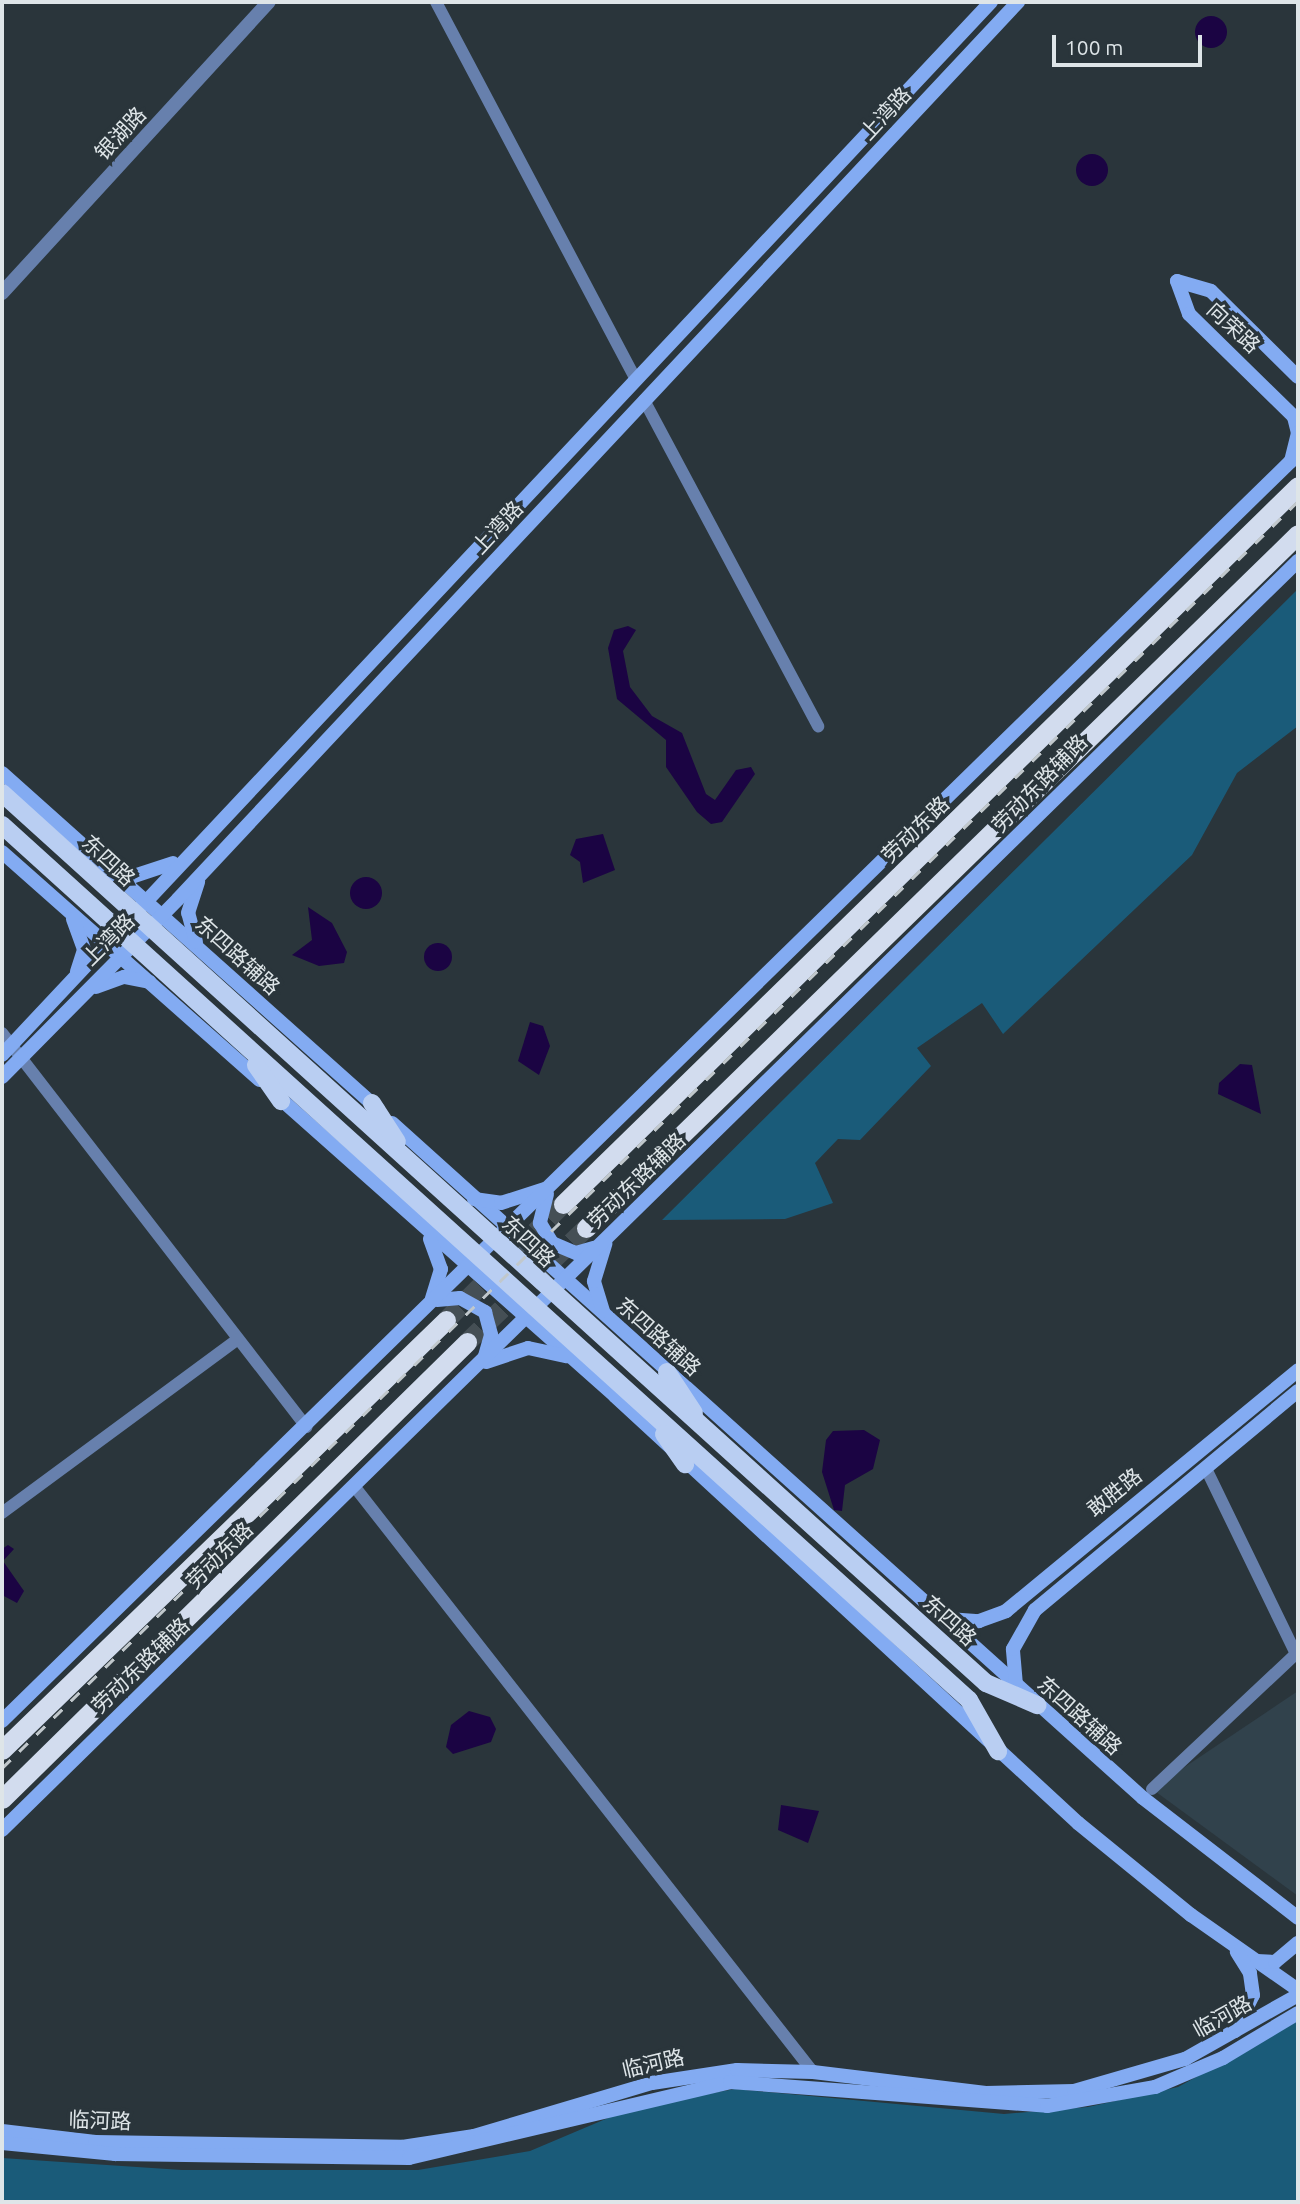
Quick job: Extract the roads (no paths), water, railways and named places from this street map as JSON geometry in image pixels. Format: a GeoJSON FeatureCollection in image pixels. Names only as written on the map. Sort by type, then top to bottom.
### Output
{"type":"FeatureCollection","features":[{"type":"Feature","properties":{"kind":"highway","name":"劳动东路"},"geometry":{"type":"LineString","coordinates":[[563,1204],[1298,486]]}},
{"type":"Feature","properties":{"kind":"highway"},"geometry":{"type":"LineString","coordinates":[[586,1228],[1298,534]]}},
{"type":"Feature","properties":{"kind":"highway","name":"劳动东路"},"geometry":{"type":"LineString","coordinates":[[2,1750],[446,1320]]}},
{"type":"Feature","properties":{"kind":"highway","name":"劳动东路"},"geometry":{"type":"LineString","coordinates":[[2,1799],[467,1342]]}},
{"type":"Feature","properties":{"kind":"main road","name":"上湾路"},"geometry":{"type":"LineString","coordinates":[[6,1050],[185,854],[991,2]]}},
{"type":"Feature","properties":{"kind":"main road","name":"上湾路"},"geometry":{"type":"LineString","coordinates":[[2,1077],[203,872],[1018,2]]}},
{"type":"Feature","properties":{"kind":"main road","name":"向荣路"},"geometry":{"type":"LineString","coordinates":[[1295,457],[1298,433],[1294,417],[1189,314],[1177,281],[1211,291],[1298,377]]}},
{"type":"Feature","properties":{"kind":"main road"},"geometry":{"type":"LineString","coordinates":[[2,1721],[561,1179],[1295,457]]}},
{"type":"Feature","properties":{"kind":"main road","name":"劳动东路辅路"},"geometry":{"type":"LineString","coordinates":[[2,1829],[1298,561]]}},
{"type":"Feature","properties":{"kind":"main road"},"geometry":{"type":"LineString","coordinates":[[2,775],[26,815]]}},
{"type":"Feature","properties":{"kind":"main road"},"geometry":{"type":"LineString","coordinates":[[2,775],[110,871],[138,906]]}},
{"type":"Feature","properties":{"kind":"main road","name":"东四路"},"geometry":{"type":"LineString","coordinates":[[2,793],[71,855],[138,906],[410,1162],[502,1236],[557,1286],[588,1326],[986,1683],[1037,1704]]}},
{"type":"Feature","properties":{"kind":"main road","name":"东四路"},"geometry":{"type":"LineString","coordinates":[[2,825],[118,929],[127,950],[198,1003],[475,1263],[572,1350],[615,1380],[649,1410],[969,1700],[998,1751]]}},
{"type":"Feature","properties":{"kind":"main road"},"geometry":{"type":"LineString","coordinates":[[2,852],[106,943],[127,950],[153,984],[421,1227],[475,1263]]}},
{"type":"Feature","properties":{"kind":"main road"},"geometry":{"type":"LineString","coordinates":[[71,855],[110,871],[147,874],[185,854]]}},
{"type":"Feature","properties":{"kind":"main road"},"geometry":{"type":"LineString","coordinates":[[203,872],[188,924],[206,954]]}},
{"type":"Feature","properties":{"kind":"main road"},"geometry":{"type":"LineString","coordinates":[[64,907],[83,941],[74,978]]}},
{"type":"Feature","properties":{"kind":"main road","name":"东四路辅路"},"geometry":{"type":"LineString","coordinates":[[155,922],[206,954],[372,1103],[472,1199],[502,1236]]}},
{"type":"Feature","properties":{"kind":"main road"},"geometry":{"type":"LineString","coordinates":[[80,998],[124,977],[153,984],[198,1003]]}},
{"type":"Feature","properties":{"kind":"main road"},"geometry":{"type":"LineString","coordinates":[[236,1037],[281,1101]]}},
{"type":"Feature","properties":{"kind":"main road"},"geometry":{"type":"LineString","coordinates":[[372,1103],[410,1162]]}},
{"type":"Feature","properties":{"kind":"main road"},"geometry":{"type":"LineString","coordinates":[[430,1180],[472,1199],[517,1200],[561,1179]]}},
{"type":"Feature","properties":{"kind":"main road"},"geometry":{"type":"LineString","coordinates":[[550,1189],[540,1223],[552,1243],[576,1252],[598,1245]]}},
{"type":"Feature","properties":{"kind":"main road"},"geometry":{"type":"LineString","coordinates":[[421,1227],[441,1269],[423,1313]]}},
{"type":"Feature","properties":{"kind":"main road"},"geometry":{"type":"LineString","coordinates":[[607,1318],[595,1293],[595,1268],[616,1228]]}},
{"type":"Feature","properties":{"kind":"main road","name":"东四路辅路"},"geometry":{"type":"LineString","coordinates":[[557,1286],[607,1318],[1150,1804],[1298,1918]]}},
{"type":"Feature","properties":{"kind":"main road"},"geometry":{"type":"LineString","coordinates":[[435,1301],[460,1297],[485,1312],[491,1343],[482,1360]]}},
{"type":"Feature","properties":{"kind":"main road"},"geometry":{"type":"LineString","coordinates":[[588,1326],[568,1326],[572,1350],[685,1464],[998,1751],[1224,1939],[1298,1992]]}},
{"type":"Feature","properties":{"kind":"main road"},"geometry":{"type":"LineString","coordinates":[[465,1377],[512,1350],[572,1350]]}},
{"type":"Feature","properties":{"kind":"main road","name":"敢胜路"},"geometry":{"type":"LineString","coordinates":[[946,1619],[979,1621],[1006,1611],[1298,1370]]}},
{"type":"Feature","properties":{"kind":"main road"},"geometry":{"type":"LineString","coordinates":[[667,1372],[705,1430]]}},
{"type":"Feature","properties":{"kind":"main road","name":"敢胜路"},"geometry":{"type":"LineString","coordinates":[[1017,1687],[1013,1649],[1035,1610],[1298,1391]]}},
{"type":"Feature","properties":{"kind":"main road"},"geometry":{"type":"LineString","coordinates":[[649,1410],[685,1464]]}},
{"type":"Feature","properties":{"kind":"main road"},"geometry":{"type":"LineString","coordinates":[[1224,1939],[1245,1962],[1253,1995],[1246,2019],[1226,2039]]}},
{"type":"Feature","properties":{"kind":"main road"},"geometry":{"type":"LineString","coordinates":[[1255,1961],[1275,1962],[1298,1943]]}},
{"type":"Feature","properties":{"kind":"main road","name":"临河路"},"geometry":{"type":"LineString","coordinates":[[2,2131],[94,2141],[402,2147],[474,2136],[695,2074],[813,2072],[986,2094],[1049,2094],[1150,2071],[1226,2039],[1298,1992]]}},
{"type":"Feature","properties":{"kind":"main road","name":"临河路"},"geometry":{"type":"LineString","coordinates":[[2,2143],[115,2154],[409,2158],[730,2082],[1047,2106],[1155,2087],[1223,2058],[1298,2013]]}},
{"type":"Feature","properties":{"kind":"street","name":"银湖路"},"geometry":{"type":"LineString","coordinates":[[2,280],[259,2]]}},
{"type":"Feature","properties":{"kind":"street","name":"银湖路"},"geometry":{"type":"LineString","coordinates":[[2,293],[270,2]]}},
{"type":"Feature","properties":{"kind":"street"},"geometry":{"type":"LineString","coordinates":[[436,2],[636,380]]}},
{"type":"Feature","properties":{"kind":"street"},"geometry":{"type":"LineString","coordinates":[[644,400],[818,726]]}},
{"type":"Feature","properties":{"kind":"street"},"geometry":{"type":"LineString","coordinates":[[2,1033],[6,1050],[22,1058],[307,1427]]}},
{"type":"Feature","properties":{"kind":"street"},"geometry":{"type":"LineString","coordinates":[[2,1513],[238,1339]]}},
{"type":"Feature","properties":{"kind":"street"},"geometry":{"type":"LineString","coordinates":[[1152,1788],[1296,1654],[1206,1469]]}},
{"type":"Feature","properties":{"kind":"street"},"geometry":{"type":"LineString","coordinates":[[354,1486],[813,2072]]}},
{"type":"Feature","properties":{"kind":"tunnel"},"geometry":{"type":"LineString","coordinates":[[446,1320],[563,1204]]}},
{"type":"Feature","properties":{"kind":"tunnel"},"geometry":{"type":"LineString","coordinates":[[467,1342],[586,1228]]}},
{"type":"Feature","properties":{"kind":"railway"},"geometry":{"type":"LineString","coordinates":[[2,1768],[1298,501]]}}]}
